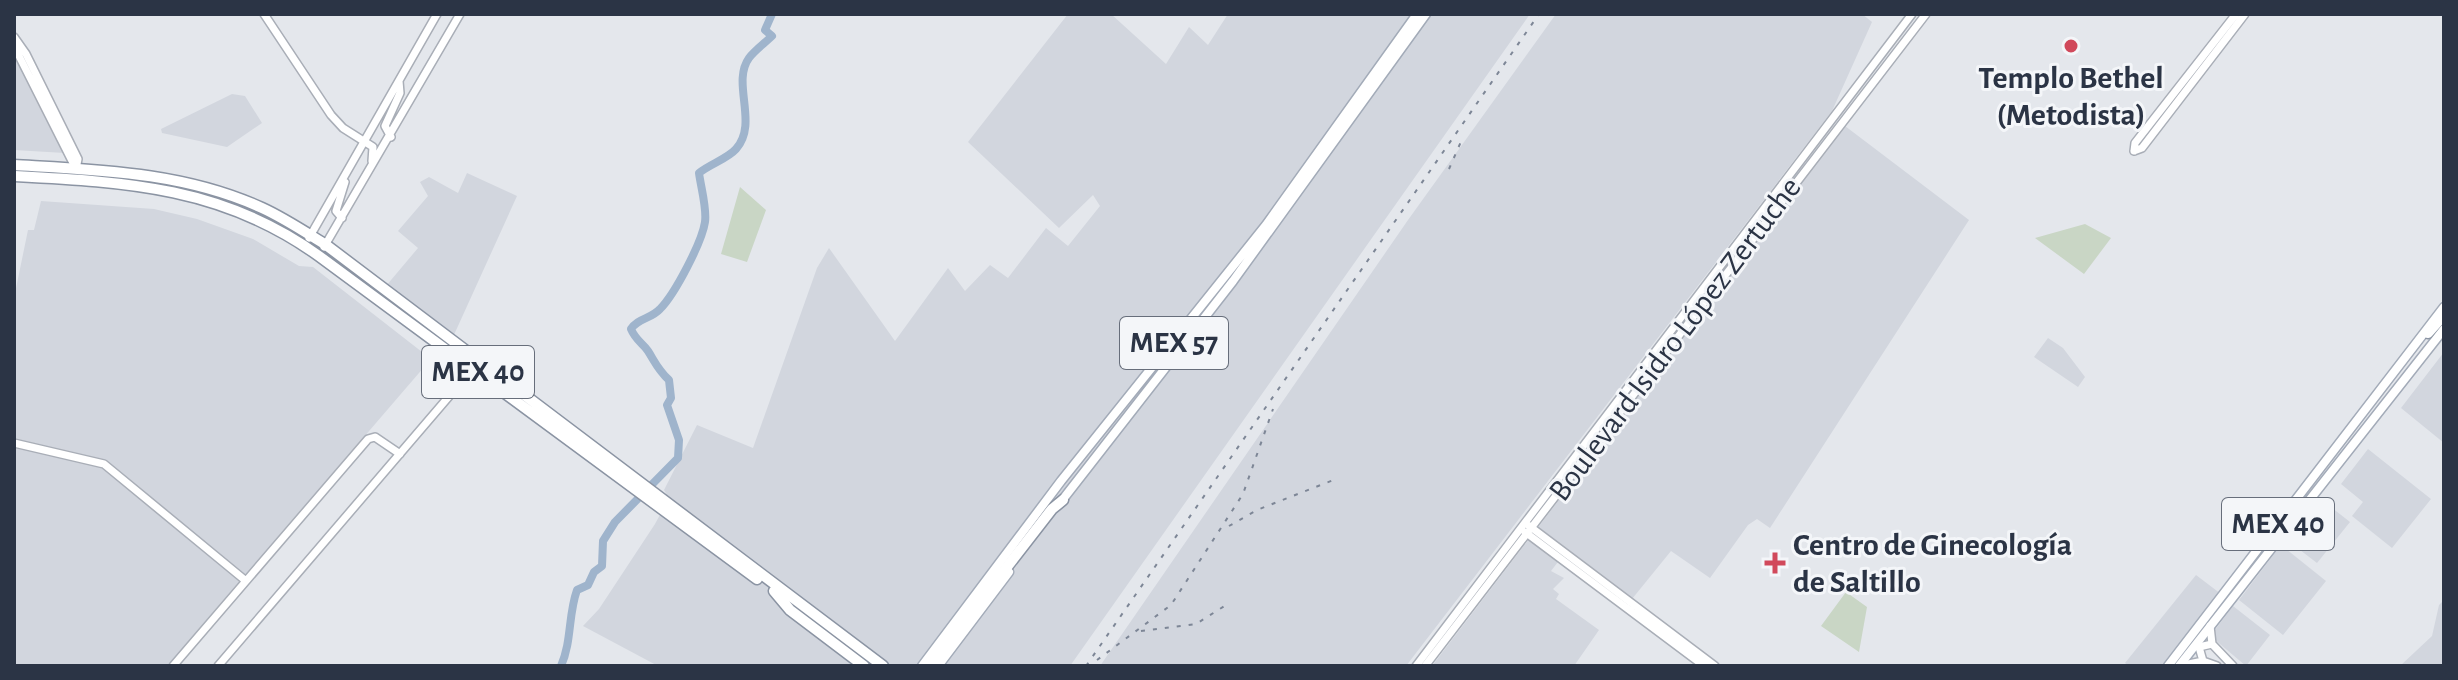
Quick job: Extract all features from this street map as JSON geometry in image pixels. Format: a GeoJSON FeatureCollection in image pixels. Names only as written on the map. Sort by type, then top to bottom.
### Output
{"type":"FeatureCollection","features":[{"type":"Feature","properties":{"kind":"highway","name":"MEX 40"},"geometry":{"type":"LineString","coordinates":[[14,165],[152,176],[202,186],[263,208],[326,245],[476,365]]}},
{"type":"Feature","properties":{"kind":"highway"},"geometry":{"type":"LineString","coordinates":[[64,179],[76,169],[89,180]]}},
{"type":"Feature","properties":{"kind":"highway","name":"MEX 40"},"geometry":{"type":"LineString","coordinates":[[14,176],[155,187],[208,199],[310,237],[319,256],[476,365],[640,486],[774,591],[883,666]]}},
{"type":"Feature","properties":{"kind":"highway"},"geometry":{"type":"LineString","coordinates":[[2428,333],[2444,315]]}},
{"type":"Feature","properties":{"kind":"highway","name":"MEX 40"},"geometry":{"type":"LineString","coordinates":[[657,500],[766,577],[874,666]]}},
{"type":"Feature","properties":{"kind":"highway"},"geometry":{"type":"LineString","coordinates":[[926,666],[1030,530],[1063,500]]}},
{"type":"Feature","properties":{"kind":"highway"},"geometry":{"type":"LineString","coordinates":[[926,666],[1004,573],[1052,509]]}},
{"type":"Feature","properties":{"kind":"highway"},"geometry":{"type":"LineString","coordinates":[[766,577],[786,586],[890,666]]}},
{"type":"Feature","properties":{"kind":"highway"},"geometry":{"type":"LineString","coordinates":[[774,591],[781,602],[864,666]]}},
{"type":"Feature","properties":{"kind":"main road","name":"MEX 57"},"geometry":{"type":"LineString","coordinates":[[926,666],[1061,481],[1194,324],[1417,14]]}},
{"type":"Feature","properties":{"kind":"main road","name":"MEX 57"},"geometry":{"type":"LineString","coordinates":[[938,666],[1426,14]]}},
{"type":"Feature","properties":{"kind":"main road","name":"MEX 40"},"geometry":{"type":"LineString","coordinates":[[2168,666],[2428,333],[2444,307]]}},
{"type":"Feature","properties":{"kind":"main road","name":"MEX 40"},"geometry":{"type":"LineString","coordinates":[[2179,666],[2444,329]]}},
{"type":"Feature","properties":{"kind":"street"},"geometry":{"type":"LineString","coordinates":[[264,14],[331,115],[343,128],[365,141],[375,153],[355,195]]}},
{"type":"Feature","properties":{"kind":"street","name":"Boulevard Isidro López Zertuche"},"geometry":{"type":"LineString","coordinates":[[1765,215],[1912,14]]}},
{"type":"Feature","properties":{"kind":"street","name":"Boulevard Isidro López Zertuche"},"geometry":{"type":"LineString","coordinates":[[1416,666],[1765,215],[1926,14]]}},
{"type":"Feature","properties":{"kind":"street"},"geometry":{"type":"LineString","coordinates":[[2236,14],[2135,143],[2134,151],[2142,148],[2245,14]]}},
{"type":"Feature","properties":{"kind":"street"},"geometry":{"type":"LineString","coordinates":[[319,256],[391,137],[451,30],[456,15]]}},
{"type":"Feature","properties":{"kind":"street"},"geometry":{"type":"LineString","coordinates":[[310,237],[436,16],[447,17],[451,30]]}},
{"type":"Feature","properties":{"kind":"street"},"geometry":{"type":"LineString","coordinates":[[14,37],[33,67],[78,159],[76,169]]}},
{"type":"Feature","properties":{"kind":"street"},"geometry":{"type":"LineString","coordinates":[[14,46],[76,169]]}},
{"type":"Feature","properties":{"kind":"street"},"geometry":{"type":"LineString","coordinates":[[391,137],[385,126],[400,93],[399,81]]}},
{"type":"Feature","properties":{"kind":"street"},"geometry":{"type":"LineString","coordinates":[[342,218],[336,211],[348,173]]}},
{"type":"Feature","properties":{"kind":"street"},"geometry":{"type":"LineString","coordinates":[[333,233],[333,247],[338,255]]}},
{"type":"Feature","properties":{"kind":"street"},"geometry":{"type":"LineString","coordinates":[[218,666],[476,365]]}},
{"type":"Feature","properties":{"kind":"street"},"geometry":{"type":"LineString","coordinates":[[173,666],[373,436],[400,454]]}},
{"type":"Feature","properties":{"kind":"street"},"geometry":{"type":"LineString","coordinates":[[14,443],[104,464],[246,581]]}},
{"type":"Feature","properties":{"kind":"street"},"geometry":{"type":"LineString","coordinates":[[1525,527],[1704,666]]}},
{"type":"Feature","properties":{"kind":"street"},"geometry":{"type":"LineString","coordinates":[[1525,527],[1715,666]]}},
{"type":"Feature","properties":{"kind":"street","name":"Boulevard Isidro López Zertuche"},"geometry":{"type":"LineString","coordinates":[[1425,666],[1525,527]]}},
{"type":"Feature","properties":{"kind":"street"},"geometry":{"type":"LineString","coordinates":[[2210,626],[2212,644],[2233,666]]}},
{"type":"Feature","properties":{"kind":"street"},"geometry":{"type":"LineString","coordinates":[[2203,661],[2199,647],[2212,644]]}},
{"type":"Feature","properties":{"kind":"street"},"geometry":{"type":"LineString","coordinates":[[2179,666],[2203,661],[2217,666]]}},
{"type":"Feature","properties":{"kind":"shaded area"},"geometry":{"type":"Polygon","coordinates":[[[1068,14],[1111,14],[1166,64],[1189,27],[1208,45],[1228,14],[1530,14],[1070,666],[658,666],[583,626],[599,609],[655,524],[669,498],[664,490],[697,425],[753,448],[817,268],[829,248],[895,341],[948,268],[965,291],[990,265],[1008,278],[1046,228],[1068,246],[1100,206],[1093,195],[1059,228],[968,142],[1068,14]]]}},
{"type":"Feature","properties":{"kind":"shaded area"},"geometry":{"type":"Polygon","coordinates":[[[1556,14],[1862,14],[1872,22],[1832,111],[1406,666],[1100,666],[1408,220],[1556,14]]]}},
{"type":"Feature","properties":{"kind":"shaded area"},"geometry":{"type":"Polygon","coordinates":[[[14,56],[57,137],[65,153],[14,150],[14,56]]]}},
{"type":"Feature","properties":{"kind":"shaded area"},"geometry":{"type":"Polygon","coordinates":[[[232,94],[245,96],[262,123],[227,147],[162,133],[161,129],[232,94]]]}},
{"type":"Feature","properties":{"kind":"shaded area"},"geometry":{"type":"Polygon","coordinates":[[[1845,126],[1969,220],[1770,528],[1757,519],[1748,525],[1710,578],[1671,551],[1632,599],[1567,550],[1551,571],[1564,578],[1553,589],[1559,594],[1556,599],[1599,630],[1574,666],[1432,666],[1845,126]]]}},
{"type":"Feature","properties":{"kind":"shaded area"},"geometry":{"type":"Polygon","coordinates":[[[467,173],[517,196],[453,337],[386,286],[418,248],[398,231],[428,196],[420,182],[429,177],[458,193],[467,173]]]}},
{"type":"Feature","properties":{"kind":"shaded area"},"geometry":{"type":"Polygon","coordinates":[[[41,201],[154,209],[197,219],[253,239],[299,266],[313,267],[431,359],[167,666],[14,666],[14,298],[28,230],[34,230],[41,201]]]}},
{"type":"Feature","properties":{"kind":"shaded area"},"geometry":{"type":"Polygon","coordinates":[[[2048,338],[2063,348],[2085,377],[2078,387],[2034,357],[2048,338]]]}},
{"type":"Feature","properties":{"kind":"shaded area"},"geometry":{"type":"Polygon","coordinates":[[[2444,352],[2444,443],[2401,408],[2444,352]]]}},
{"type":"Feature","properties":{"kind":"shaded area"},"geometry":{"type":"Polygon","coordinates":[[[2368,449],[2431,499],[2392,548],[2352,516],[2363,502],[2341,484],[2368,449]]]}},
{"type":"Feature","properties":{"kind":"shaded area"},"geometry":{"type":"Polygon","coordinates":[[[2322,500],[2350,522],[2317,563],[2287,540],[2322,500]]]}},
{"type":"Feature","properties":{"kind":"shaded area"},"geometry":{"type":"Polygon","coordinates":[[[2281,545],[2326,581],[2283,635],[2239,600],[2281,545]]]}},
{"type":"Feature","properties":{"kind":"shaded area"},"geometry":{"type":"Polygon","coordinates":[[[2196,575],[2221,594],[2163,666],[2129,666],[2125,663],[2196,575]]]}},
{"type":"Feature","properties":{"kind":"shaded area"},"geometry":{"type":"Polygon","coordinates":[[[2444,600],[2444,666],[2400,666],[2432,636],[2439,605],[2444,600]]]}},
{"type":"Feature","properties":{"kind":"shaded area"},"geometry":{"type":"Polygon","coordinates":[[[2233,606],[2270,635],[2246,666],[2214,639],[2215,630],[2233,606]]]}},
{"type":"Feature","properties":{"kind":"green space"},"geometry":{"type":"Polygon","coordinates":[[[740,187],[766,210],[747,262],[721,254],[740,187]]]}},
{"type":"Feature","properties":{"kind":"green space"},"geometry":{"type":"Polygon","coordinates":[[[2085,224],[2111,238],[2084,274],[2035,238],[2085,224]]]}},
{"type":"Feature","properties":{"kind":"green space"},"geometry":{"type":"Polygon","coordinates":[[[1846,592],[1867,607],[1859,652],[1821,626],[1846,592]]]}},
{"type":"Feature","properties":{"kind":"waterway"},"geometry":{"type":"LineString","coordinates":[[561,666],[577,590],[588,585],[594,572],[602,566],[603,541],[615,522],[678,458],[679,440],[667,405],[671,398],[669,380],[631,329],[666,302],[693,254],[703,231],[705,216],[699,173],[732,153],[742,139],[745,127],[744,68],[751,55],[772,36],[765,30],[772,14]]}},
{"type":"Feature","properties":{"kind":"railway"},"geometry":{"type":"LineString","coordinates":[[1086,666],[1539,14]]}},
{"type":"Feature","properties":{"kind":"railway"},"geometry":{"type":"LineString","coordinates":[[1449,169],[1463,137]]}},
{"type":"Feature","properties":{"kind":"railway"},"geometry":{"type":"LineString","coordinates":[[1097,660],[1171,605],[1243,494],[1273,409]]}},
{"type":"Feature","properties":{"kind":"railway"},"geometry":{"type":"LineString","coordinates":[[1229,526],[1257,510],[1336,479]]}},
{"type":"Feature","properties":{"kind":"railway"},"geometry":{"type":"LineString","coordinates":[[1141,631],[1196,624],[1226,605]]}},
{"type":"Feature","properties":{"kind":"place","name":"Templo Bethel (Metodista)"},"geometry":{"type":"Point","coordinates":[2071,46]}},
{"type":"Feature","properties":{"kind":"place","name":"Centro de Ginecología de Saltillo"},"geometry":{"type":"Point","coordinates":[1775,563]}}]}
